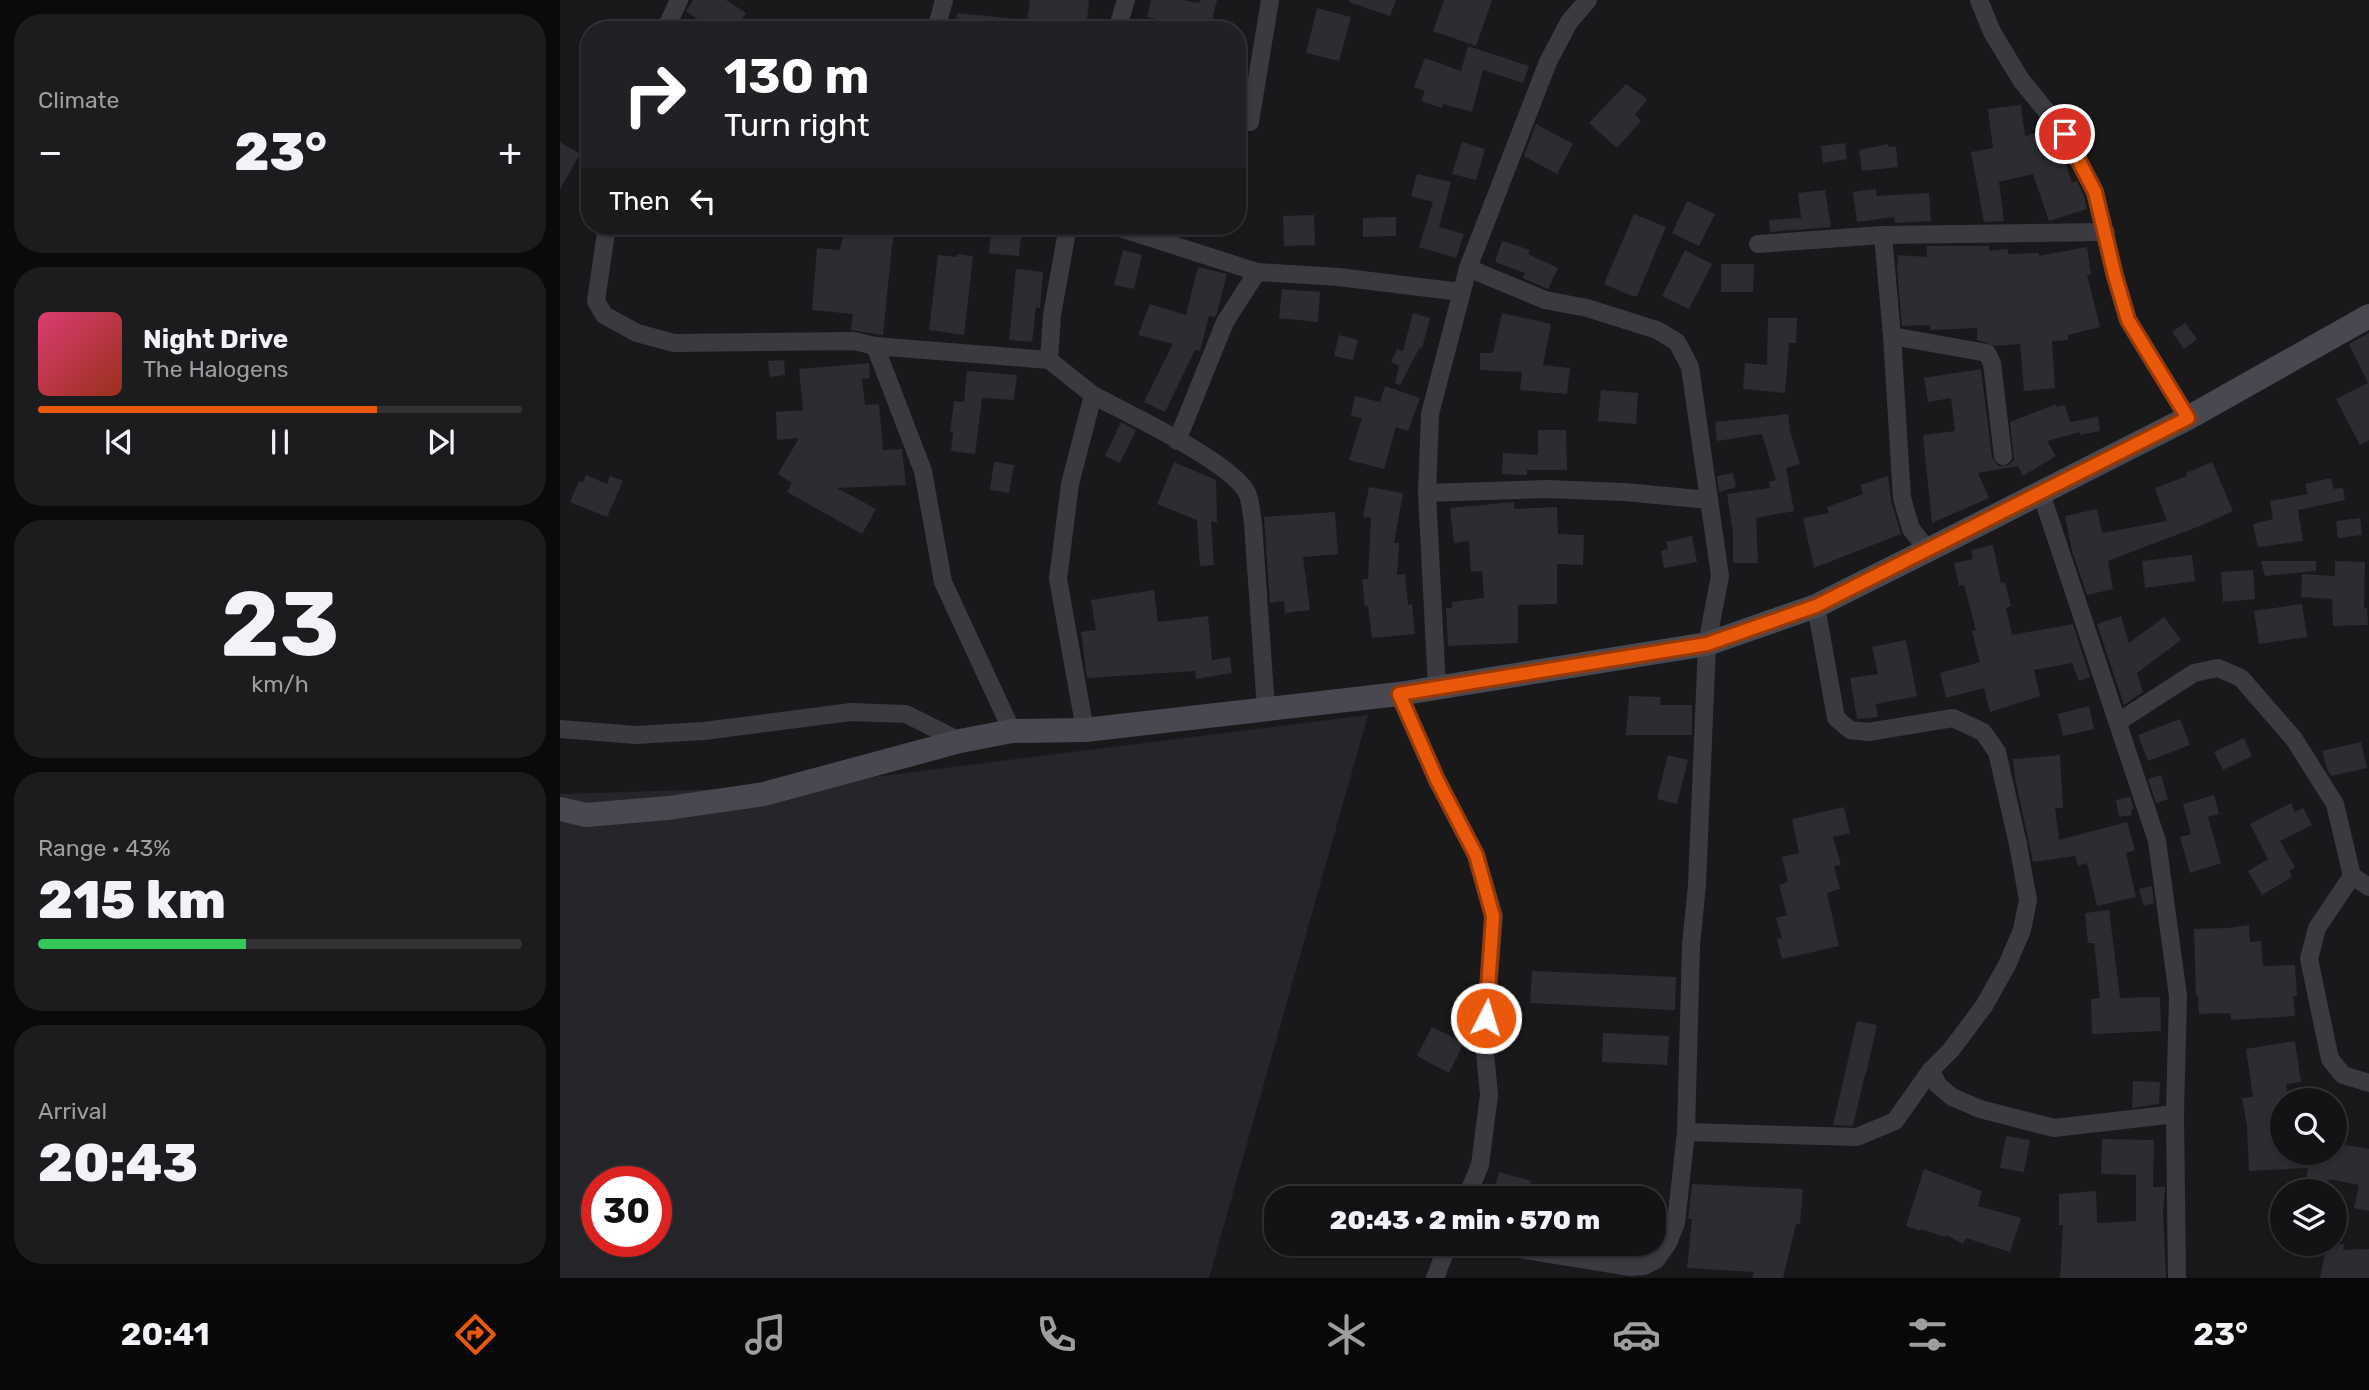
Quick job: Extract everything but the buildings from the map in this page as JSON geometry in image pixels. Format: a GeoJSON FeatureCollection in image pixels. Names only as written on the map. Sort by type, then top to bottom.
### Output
{"type":"FeatureCollection","features":[{"type":"Feature","properties":{"kind":"street"},"geometry":{"type":"LineString","coordinates":[[670,21],[680,0]]}},
{"type":"Feature","properties":{"kind":"street"},"geometry":{"type":"LineString","coordinates":[[938,21],[944,0]]}},
{"type":"Feature","properties":{"kind":"street"},"geometry":{"type":"LineString","coordinates":[[1120,21],[1126,0]]}},
{"type":"Feature","properties":{"kind":"street"},"geometry":{"type":"LineString","coordinates":[[1250,122],[1270,0]]}},
{"type":"Feature","properties":{"kind":"street"},"geometry":{"type":"LineString","coordinates":[[1437,688],[1427,493],[1430,414],[1468,268],[1548,62],[1569,22],[1588,0]]}},
{"type":"Feature","properties":{"kind":"street"},"geometry":{"type":"LineString","coordinates":[[1979,0],[1992,32],[2021,80],[2065,134],[2095,192],[2128,320],[2188,418]]}},
{"type":"Feature","properties":{"kind":"street"},"geometry":{"type":"LineString","coordinates":[[1758,244],[1883,235],[2106,232]]}},
{"type":"Feature","properties":{"kind":"street"},"geometry":{"type":"LineString","coordinates":[[606,235],[596,301],[604,315],[637,333],[674,343],[854,341],[1049,360],[1093,395],[1231,474],[1247,492],[1253,523],[1266,709]]}},
{"type":"Feature","properties":{"kind":"street"},"geometry":{"type":"LineString","coordinates":[[1049,360],[1052,315],[1066,235]]}},
{"type":"Feature","properties":{"kind":"street"},"geometry":{"type":"LineString","coordinates":[[1142,235],[1258,272],[1338,277],[1461,292]]}},
{"type":"Feature","properties":{"kind":"street"},"geometry":{"type":"LineString","coordinates":[[1883,235],[1902,498],[1911,529],[1928,550]]}},
{"type":"Feature","properties":{"kind":"street"},"geometry":{"type":"LineString","coordinates":[[1468,268],[1545,300],[1587,308],[1657,330],[1677,342],[1690,367],[1720,576],[1707,644],[1697,885],[1691,945],[1686,1132],[1676,1223],[1666,1246]]}},
{"type":"Feature","properties":{"kind":"street"},"geometry":{"type":"LineString","coordinates":[[1177,441],[1225,322],[1258,272]]}},
{"type":"Feature","properties":{"kind":"street"},"geometry":{"type":"LineString","coordinates":[[560,809],[600,814],[668,808],[764,794],[960,741],[1012,731],[1085,730],[1399,694],[1707,644],[1816,606],[2188,418],[2369,316]]}},
{"type":"Feature","properties":{"kind":"street"},"geometry":{"type":"LineString","coordinates":[[1892,336],[1987,353],[1992,363],[2003,456]]}},
{"type":"Feature","properties":{"kind":"street"},"geometry":{"type":"LineString","coordinates":[[875,345],[923,471],[943,582],[1012,731]]}},
{"type":"Feature","properties":{"kind":"street"},"geometry":{"type":"LineString","coordinates":[[1085,730],[1058,579],[1070,484],[1093,395]]}},
{"type":"Feature","properties":{"kind":"street"},"geometry":{"type":"LineString","coordinates":[[1427,493],[1546,489],[1625,492],[1709,500]]}},
{"type":"Feature","properties":{"kind":"street"},"geometry":{"type":"LineString","coordinates":[[2041,493],[2157,841],[2178,996],[2175,1114],[2177,1278]]}},
{"type":"Feature","properties":{"kind":"street"},"geometry":{"type":"LineString","coordinates":[[1686,1132],[1857,1137],[1895,1121],[1931,1070],[1951,1050],[1984,1006],[2007,965],[2022,930],[2028,900],[1997,752],[1983,732],[1953,718],[1868,732],[1850,730],[1836,718],[1816,606]]}},
{"type":"Feature","properties":{"kind":"street"},"geometry":{"type":"LineString","coordinates":[[2118,722],[2194,673],[2218,668],[2241,678],[2294,739],[2335,804],[2352,876],[2369,887]]}},
{"type":"Feature","properties":{"kind":"street"},"geometry":{"type":"LineString","coordinates":[[1399,694],[1437,780],[1476,855],[1493,916],[1484,1041],[1489,1095],[1480,1166],[1472,1186]]}},
{"type":"Feature","properties":{"kind":"street"},"geometry":{"type":"LineString","coordinates":[[560,729],[636,735],[704,731],[851,712],[906,713],[960,741]]}},
{"type":"Feature","properties":{"kind":"street"},"geometry":{"type":"LineString","coordinates":[[2352,876],[2317,928],[2309,959],[2330,1059],[2343,1076],[2369,1083]]}},
{"type":"Feature","properties":{"kind":"street"},"geometry":{"type":"LineString","coordinates":[[1931,1070],[1938,1085],[1952,1097],[1980,1110],[2054,1128],[2175,1114]]}},
{"type":"Feature","properties":{"kind":"street"},"geometry":{"type":"LineString","coordinates":[[1435,1278],[1443,1256]]}},
{"type":"Feature","properties":{"kind":"street"},"geometry":{"type":"LineString","coordinates":[[1562,1256],[1630,1267],[1644,1266],[1659,1256]]}},
{"type":"Feature","properties":{"kind":"shaded area"},"geometry":{"type":"Polygon","coordinates":[[[1368,715],[1209,1278],[560,1278],[560,794],[793,787],[1368,715]]]}},
{"type":"Feature","properties":{"kind":"route"},"geometry":{"type":"LineString","coordinates":[[1486,1018],[1493,916],[1476,855],[1437,780],[1399,694],[1707,644],[1816,606],[2188,418],[2128,320],[2095,192],[2065,134]]}}]}
